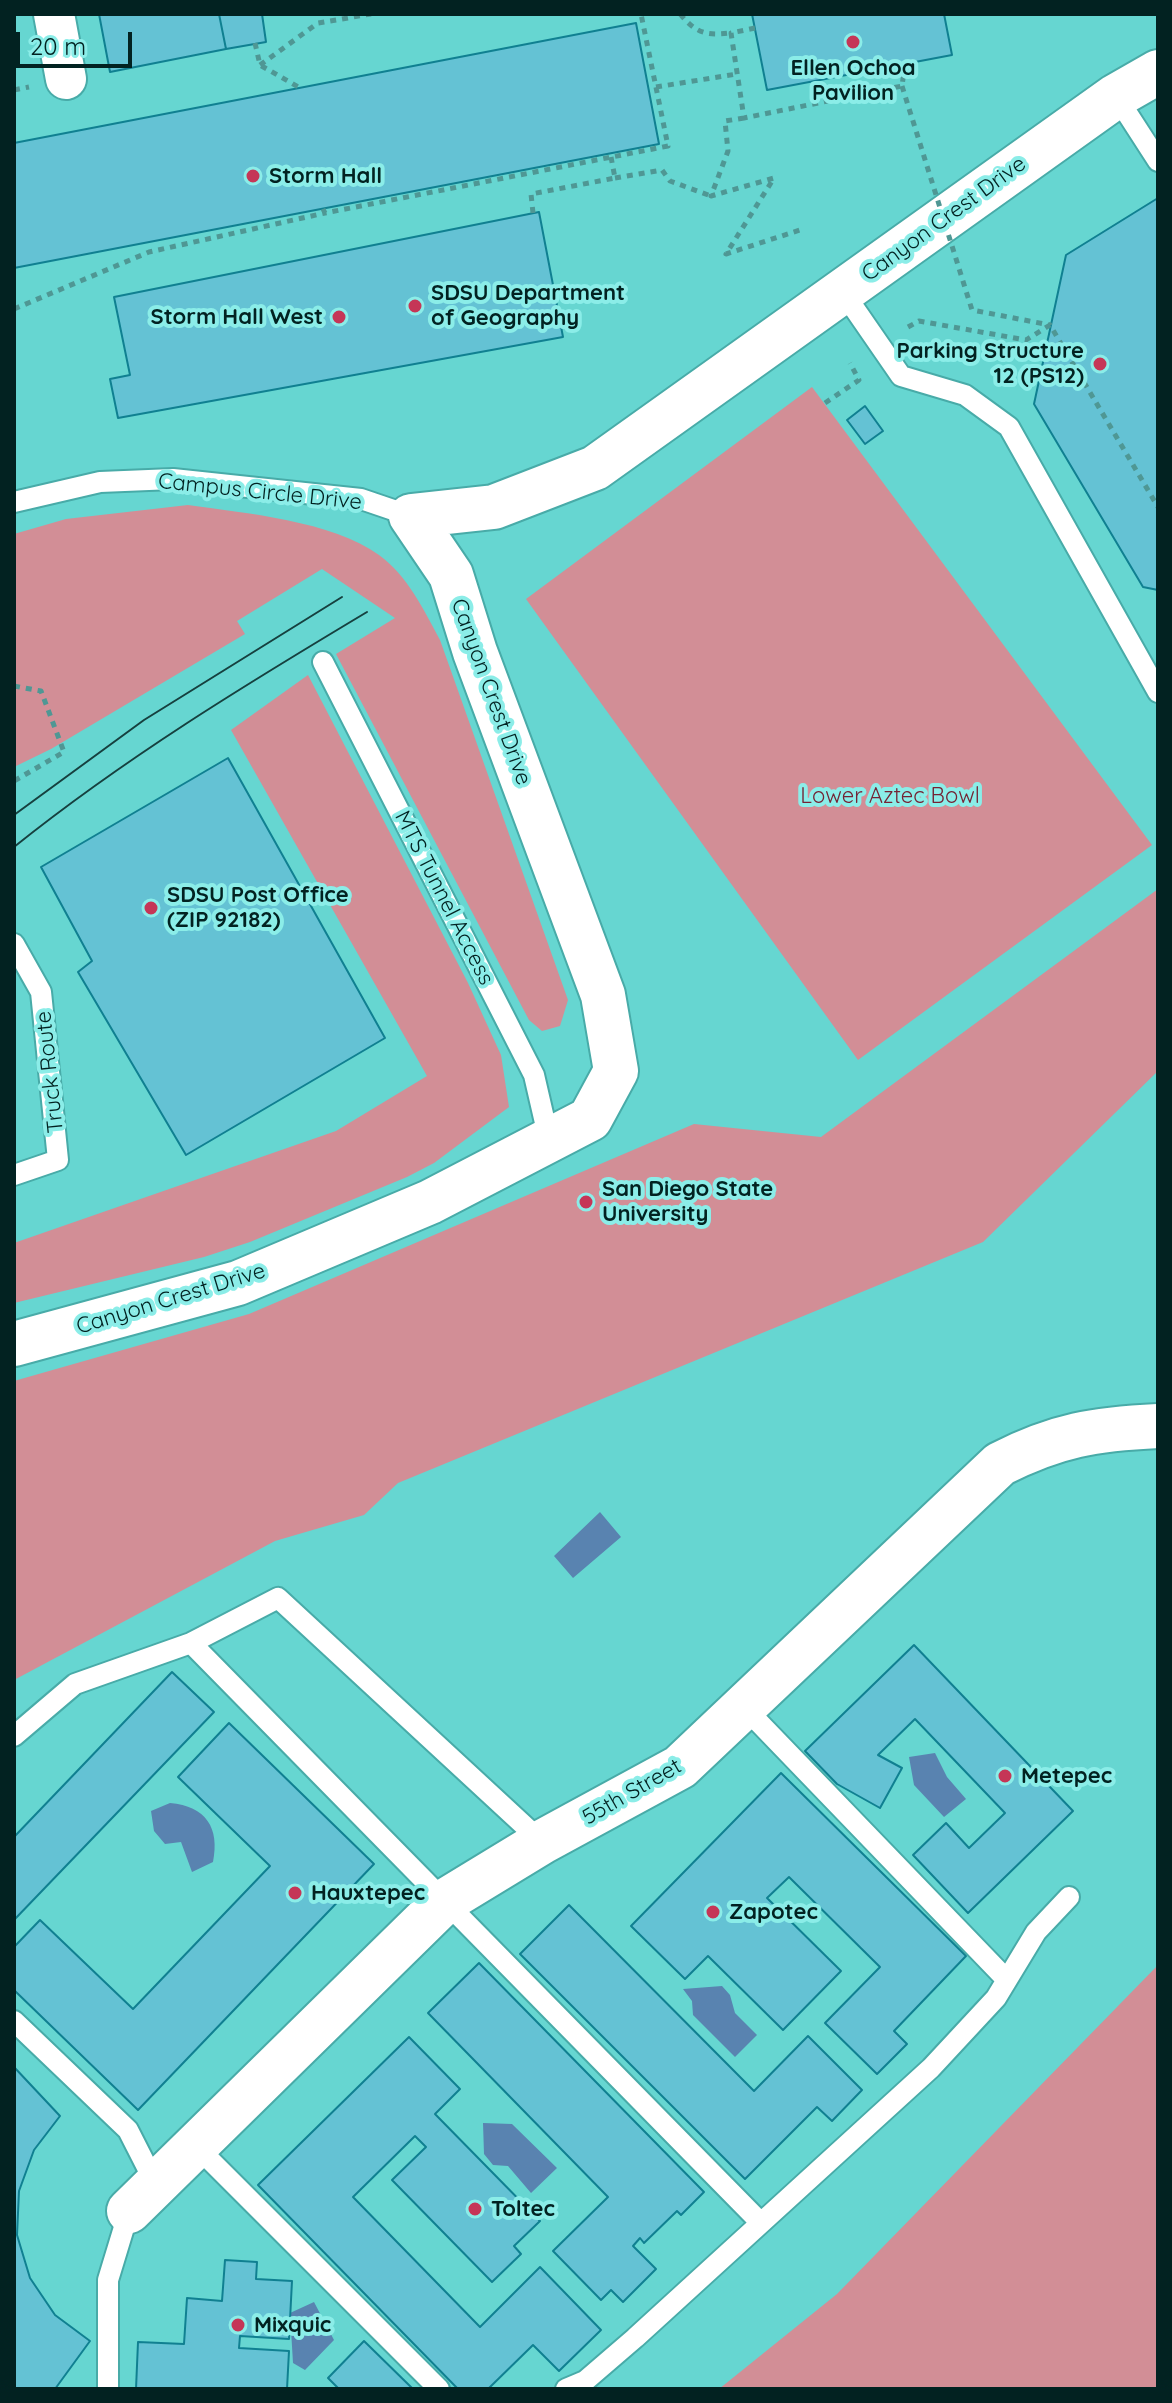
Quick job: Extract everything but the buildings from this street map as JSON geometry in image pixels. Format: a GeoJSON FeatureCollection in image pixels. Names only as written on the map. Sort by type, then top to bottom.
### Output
{"type":"FeatureCollection","features":[{"type":"Feature","properties":{"kind":"street"},"geometry":{"type":"LineString","coordinates":[[54,14],[66,79]]}},
{"type":"Feature","properties":{"kind":"street","name":"Canyon Crest Drive"},"geometry":{"type":"LineString","coordinates":[[14,1344],[238,1283],[430,1202],[590,1119],[616,1071],[603,995],[475,652],[451,575],[411,516],[517,501],[595,468],[1116,96],[1158,72]]}},
{"type":"Feature","properties":{"kind":"street","name":"55th Street"},"geometry":{"type":"LineString","coordinates":[[142,2198],[445,1901],[542,1842],[680,1767],[1000,1464],[1029,1449],[1094,1429],[1158,1426]]}},
{"type":"Feature","properties":{"kind":"lane"},"geometry":{"type":"LineString","coordinates":[[1116,96],[1158,161]]}},
{"type":"Feature","properties":{"kind":"lane"},"geometry":{"type":"LineString","coordinates":[[843,292],[901,376],[965,395],[1009,427],[1158,692]]}},
{"type":"Feature","properties":{"kind":"lane","name":"Campus Circle Drive"},"geometry":{"type":"LineString","coordinates":[[14,502],[100,482],[173,479],[361,499],[411,516]]}},
{"type":"Feature","properties":{"kind":"lane","name":"MTS Tunnel Access"},"geometry":{"type":"LineString","coordinates":[[323,662],[534,1075],[549,1140]]}},
{"type":"Feature","properties":{"kind":"lane","name":"Truck Route"},"geometry":{"type":"LineString","coordinates":[[14,944],[41,992],[58,1160],[14,1175]]}},
{"type":"Feature","properties":{"kind":"lane"},"geometry":{"type":"LineString","coordinates":[[14,1736],[75,1684],[191,1643],[278,1598],[542,1842]]}},
{"type":"Feature","properties":{"kind":"lane"},"geometry":{"type":"LineString","coordinates":[[191,1643],[760,2222]]}},
{"type":"Feature","properties":{"kind":"lane"},"geometry":{"type":"LineString","coordinates":[[744,1707],[1007,1980]]}},
{"type":"Feature","properties":{"kind":"lane"},"geometry":{"type":"LineString","coordinates":[[566,2389],[585,2381],[635,2338],[931,2068],[996,1998],[1036,1932],[1069,1897]]}},
{"type":"Feature","properties":{"kind":"lane"},"geometry":{"type":"LineString","coordinates":[[14,2021],[128,2130],[142,2198],[108,2280],[108,2389]]}},
{"type":"Feature","properties":{"kind":"lane"},"geometry":{"type":"LineString","coordinates":[[196,2146],[439,2389]]}},
{"type":"Feature","properties":{"kind":"path"},"geometry":{"type":"LineString","coordinates":[[260,65],[318,23],[371,14]]}},
{"type":"Feature","properties":{"kind":"path"},"geometry":{"type":"LineString","coordinates":[[14,309],[149,252],[324,211],[668,146],[641,14]]}},
{"type":"Feature","properties":{"kind":"path"},"geometry":{"type":"LineString","coordinates":[[680,14],[692,28],[707,36],[755,28]]}},
{"type":"Feature","properties":{"kind":"path"},"geometry":{"type":"LineString","coordinates":[[731,33],[744,118]]}},
{"type":"Feature","properties":{"kind":"path"},"geometry":{"type":"LineString","coordinates":[[255,43],[260,65],[300,88]]}},
{"type":"Feature","properties":{"kind":"path"},"geometry":{"type":"LineString","coordinates":[[905,64],[902,86],[972,310],[1050,325],[1158,507]]}},
{"type":"Feature","properties":{"kind":"path"},"geometry":{"type":"LineString","coordinates":[[656,87],[737,74]]}},
{"type":"Feature","properties":{"kind":"path"},"geometry":{"type":"LineString","coordinates":[[711,196],[728,151],[725,121],[902,86]]}},
{"type":"Feature","properties":{"kind":"path"},"geometry":{"type":"LineString","coordinates":[[611,157],[615,178]]}},
{"type":"Feature","properties":{"kind":"path"},"geometry":{"type":"LineString","coordinates":[[533,213],[531,194],[662,170],[670,181],[711,196],[774,178],[726,254],[800,230]]}},
{"type":"Feature","properties":{"kind":"path"},"geometry":{"type":"LineString","coordinates":[[908,327],[919,321],[1026,340],[1050,325]]}},
{"type":"Feature","properties":{"kind":"path"},"geometry":{"type":"LineString","coordinates":[[825,403],[859,380],[850,363]]}},
{"type":"Feature","properties":{"kind":"path"},"geometry":{"type":"LineString","coordinates":[[14,686],[41,691],[64,752],[14,781]]}},
{"type":"Feature","properties":{"kind":"shaded area","name":"San Diego State University"},"geometry":{"type":"Polygon","coordinates":[[[14,14],[1158,14],[1158,2389],[14,2389],[14,14]]]}},
{"type":"Feature","properties":{"kind":"shaded area"},"geometry":{"type":"Polygon","coordinates":[[[600,1512],[621,1537],[573,1578],[554,1556],[600,1512]]]}},
{"type":"Feature","properties":{"kind":"shaded area"},"geometry":{"type":"Polygon","coordinates":[[[935,1753],[947,1777],[966,1799],[944,1817],[914,1785],[909,1757],[935,1753]]]}},
{"type":"Feature","properties":{"kind":"shaded area"},"geometry":{"type":"Polygon","coordinates":[[[170,1803],[193,1809],[208,1821],[214,1839],[213,1862],[192,1872],[181,1842],[165,1844],[154,1831],[151,1811],[170,1803]]]}},
{"type":"Feature","properties":{"kind":"shaded area"},"geometry":{"type":"Polygon","coordinates":[[[722,1986],[730,1995],[735,2013],[757,2035],[735,2057],[693,2015],[692,2001],[683,1989],[722,1986]]]}},
{"type":"Feature","properties":{"kind":"shaded area"},"geometry":{"type":"Polygon","coordinates":[[[483,2123],[512,2124],[557,2168],[531,2193],[508,2166],[493,2165],[484,2154],[483,2123]]]}},
{"type":"Feature","properties":{"kind":"shaded area"},"geometry":{"type":"Polygon","coordinates":[[[314,2302],[334,2340],[305,2370],[293,2363],[290,2313],[314,2302]]]}},
{"type":"Feature","properties":{"kind":"green space","name":"Lower Aztec Bowl"},"geometry":{"type":"Polygon","coordinates":[[[812,387],[1152,845],[858,1060],[526,599],[812,387]]]}},
{"type":"Feature","properties":{"kind":"green space"},"geometry":{"type":"Polygon","coordinates":[[[188,505],[287,520],[338,534],[379,555],[406,583],[440,640],[568,1000],[560,1026],[542,1031],[529,1020],[336,654],[395,618],[322,569],[237,621],[245,634],[51,749],[14,767],[14,534],[66,519],[188,505]]]}},
{"type":"Feature","properties":{"kind":"green space"},"geometry":{"type":"Polygon","coordinates":[[[308,675],[468,983],[501,1055],[509,1107],[434,1163],[250,1242],[204,1257],[14,1303],[14,1243],[336,1131],[427,1076],[231,730],[308,675]]]}},
{"type":"Feature","properties":{"kind":"green space"},"geometry":{"type":"Polygon","coordinates":[[[1158,889],[1158,1071],[983,1242],[398,1483],[364,1515],[275,1541],[14,1680],[14,1381],[249,1314],[694,1124],[821,1137],[1158,889]]]}},
{"type":"Feature","properties":{"kind":"green space"},"geometry":{"type":"Polygon","coordinates":[[[1158,1965],[1158,2389],[719,2389],[837,2294],[1158,1965]]]}},
{"type":"Feature","properties":{"kind":"tram line"},"geometry":{"type":"LineString","coordinates":[[14,815],[144,720],[342,597]]}},
{"type":"Feature","properties":{"kind":"tram line"},"geometry":{"type":"LineString","coordinates":[[14,847],[142,753],[367,612]]}},
{"type":"Feature","properties":{"kind":"place","name":"Ellen Ochoa Pavilion"},"geometry":{"type":"Point","coordinates":[853,42]}},
{"type":"Feature","properties":{"kind":"place","name":"Storm Hall"},"geometry":{"type":"Point","coordinates":[253,176]}},
{"type":"Feature","properties":{"kind":"place","name":"SDSU Department of Geography"},"geometry":{"type":"Point","coordinates":[415,306]}},
{"type":"Feature","properties":{"kind":"place","name":"Storm Hall West"},"geometry":{"type":"Point","coordinates":[339,317]}},
{"type":"Feature","properties":{"kind":"place","name":"Parking Structure 12 (PS12)"},"geometry":{"type":"Point","coordinates":[1100,364]}},
{"type":"Feature","properties":{"kind":"place","name":"SDSU Post Office (ZIP 92182)"},"geometry":{"type":"Point","coordinates":[151,908]}},
{"type":"Feature","properties":{"kind":"place","name":"San Diego State University"},"geometry":{"type":"Point","coordinates":[586,1202]}},
{"type":"Feature","properties":{"kind":"place","name":"Metepec"},"geometry":{"type":"Point","coordinates":[1005,1776]}},
{"type":"Feature","properties":{"kind":"place","name":"Hauxtepec"},"geometry":{"type":"Point","coordinates":[295,1893]}},
{"type":"Feature","properties":{"kind":"place","name":"Zapotec"},"geometry":{"type":"Point","coordinates":[713,1912]}},
{"type":"Feature","properties":{"kind":"place","name":"Toltec"},"geometry":{"type":"Point","coordinates":[475,2209]}},
{"type":"Feature","properties":{"kind":"place","name":"Mixquic"},"geometry":{"type":"Point","coordinates":[238,2325]}}]}
